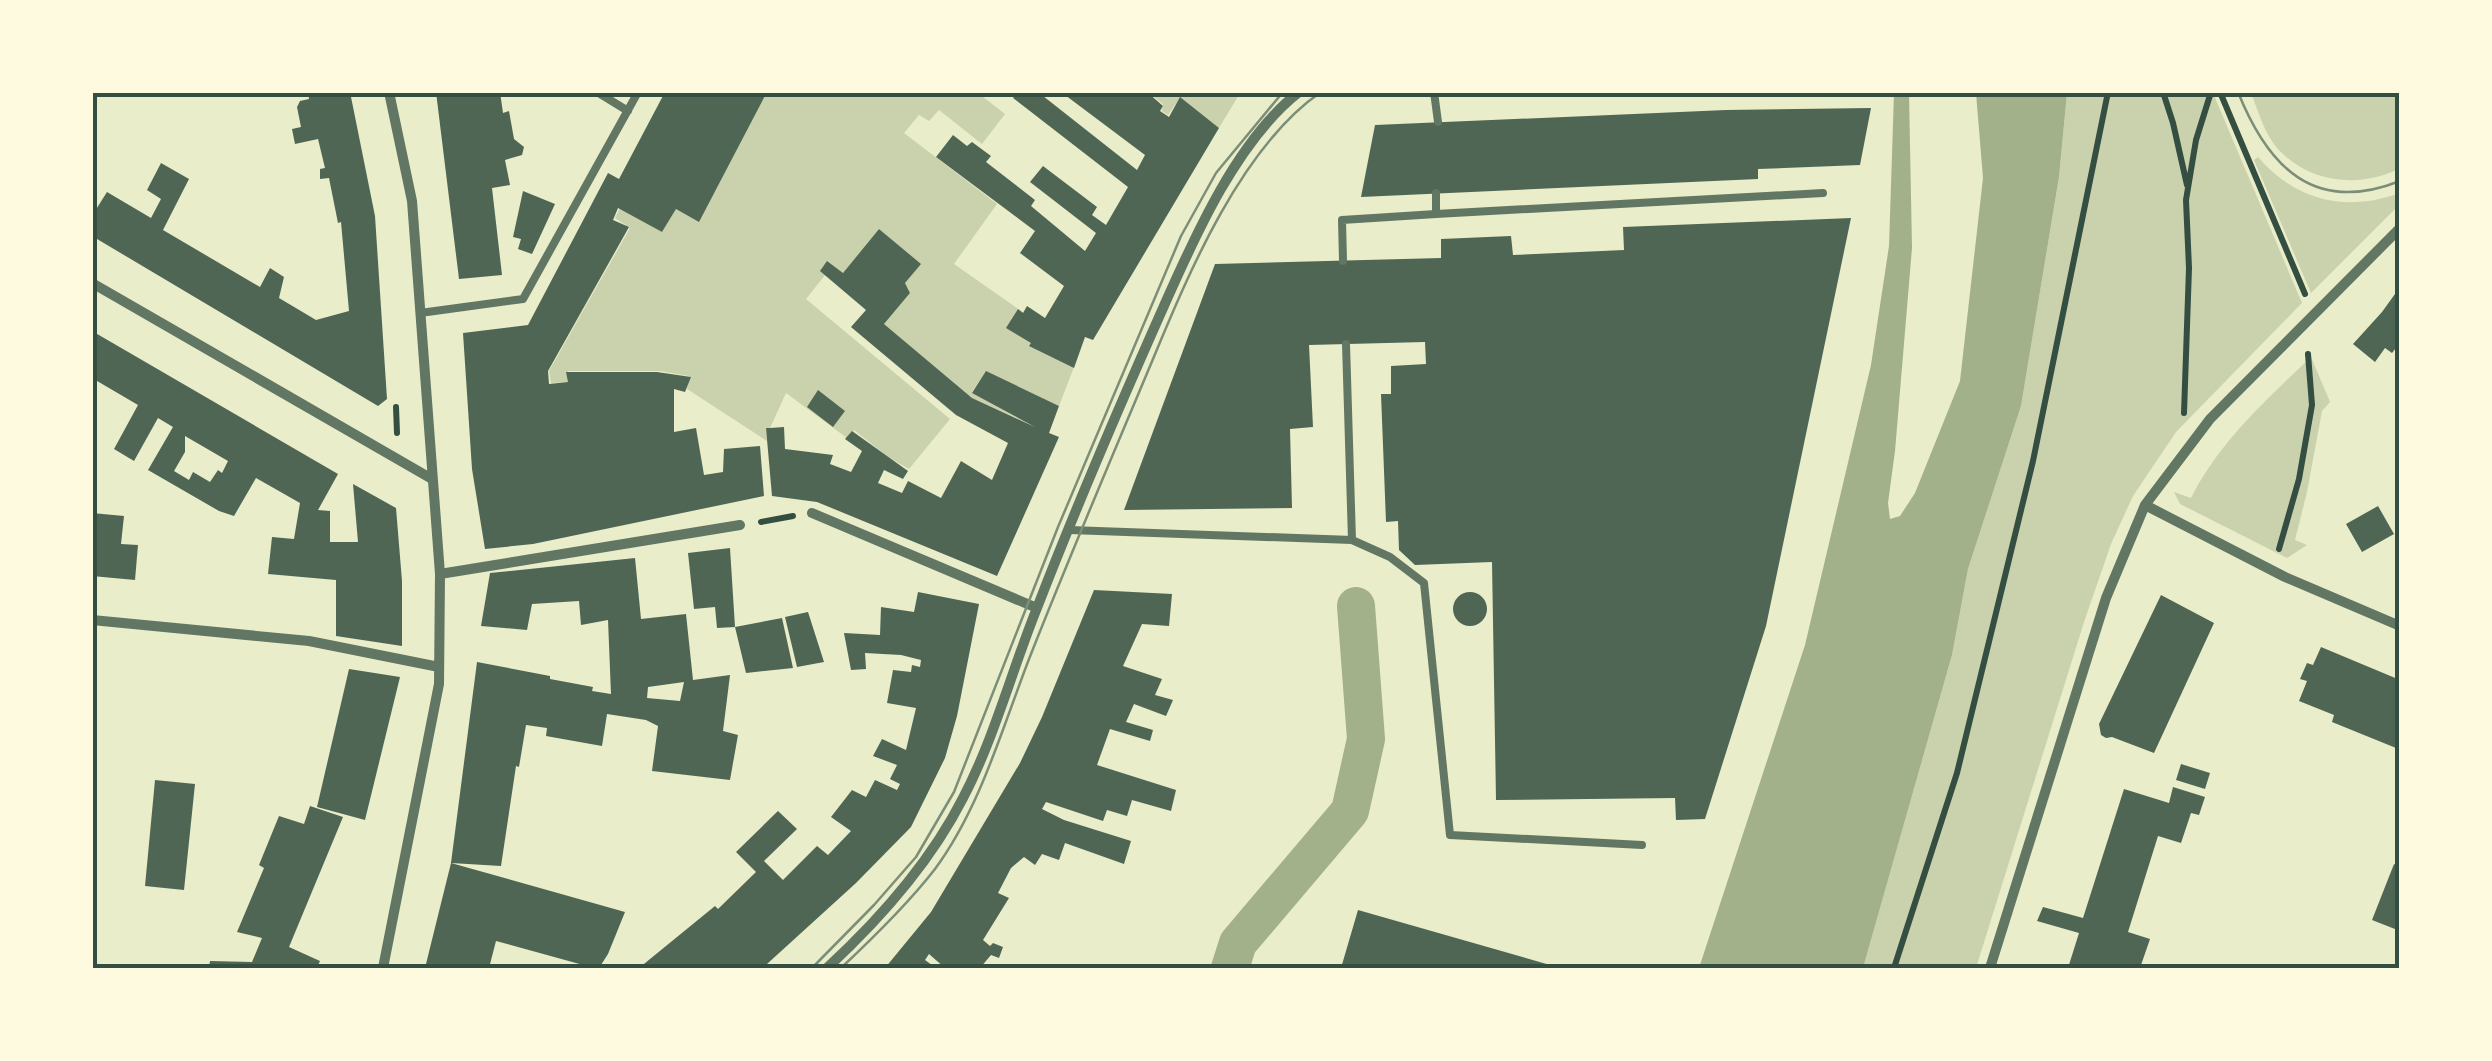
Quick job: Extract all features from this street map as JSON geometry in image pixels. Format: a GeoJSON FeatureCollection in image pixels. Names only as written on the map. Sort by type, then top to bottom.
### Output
{"type":"FeatureCollection","features":[{"type":"Feature","properties":{"kind":"street"},"geometry":{"type":"LineString","coordinates":[[383,968],[439,668],[440,574],[412,201],[389,92]]}},
{"type":"Feature","properties":{"kind":"street"},"geometry":{"type":"LineString","coordinates":[[827,968],[926,862],[964,796],[1037,608],[1192,241],[1264,128],[1299,92]]}},
{"type":"Feature","properties":{"kind":"street"},"geometry":{"type":"LineString","coordinates":[[1990,968],[2106,598],[2145,505],[2210,420],[2400,228]]}},
{"type":"Feature","properties":{"kind":"street"},"geometry":{"type":"LineString","coordinates":[[92,283],[432,479]]}},
{"type":"Feature","properties":{"kind":"street"},"geometry":{"type":"LineString","coordinates":[[2145,505],[2285,576],[2400,626]]}},
{"type":"Feature","properties":{"kind":"street"},"geometry":{"type":"LineString","coordinates":[[812,513],[1037,608]]}},
{"type":"Feature","properties":{"kind":"street"},"geometry":{"type":"LineString","coordinates":[[440,574],[740,525]]}},
{"type":"Feature","properties":{"kind":"street"},"geometry":{"type":"LineString","coordinates":[[92,620],[310,641],[439,668]]}},
{"type":"Feature","properties":{"kind":"lane"},"geometry":{"type":"LineString","coordinates":[[597,92],[628,111]]}},
{"type":"Feature","properties":{"kind":"lane"},"geometry":{"type":"LineString","coordinates":[[420,314],[524,299],[638,92]]}},
{"type":"Feature","properties":{"kind":"lane"},"geometry":{"type":"LineString","coordinates":[[1434,92],[1438,122]]}},
{"type":"Feature","properties":{"kind":"lane"},"geometry":{"type":"LineString","coordinates":[[1436,193],[1436,214]]}},
{"type":"Feature","properties":{"kind":"lane"},"geometry":{"type":"LineString","coordinates":[[1343,261],[1342,220],[1823,193]]}},
{"type":"Feature","properties":{"kind":"lane"},"geometry":{"type":"LineString","coordinates":[[1346,344],[1352,540]]}},
{"type":"Feature","properties":{"kind":"lane"},"geometry":{"type":"LineString","coordinates":[[1070,530],[1352,540],[1390,557],[1424,583],[1450,835],[1642,845]]}},
{"type":"Feature","properties":{"kind":"path"},"geometry":{"type":"LineString","coordinates":[[1894,968],[1957,773],[2033,462],[2108,92]]}},
{"type":"Feature","properties":{"kind":"path"},"geometry":{"type":"LineString","coordinates":[[2162,92],[2184,163],[2188,191],[2189,298],[2182,454]]}},
{"type":"Feature","properties":{"kind":"path"},"geometry":{"type":"LineString","coordinates":[[2188,191],[2196,140],[2212,92]]}},
{"type":"Feature","properties":{"kind":"path"},"geometry":{"type":"LineString","coordinates":[[2220,92],[2307,299]]}},
{"type":"Feature","properties":{"kind":"path"},"geometry":{"type":"LineString","coordinates":[[2277,555],[2298,478],[2312,404],[2308,354]]}},
{"type":"Feature","properties":{"kind":"path"},"geometry":{"type":"LineString","coordinates":[[740,525],[812,513]]}},
{"type":"Feature","properties":{"kind":"shaded area"},"geometry":{"type":"Polygon","coordinates":[[[767,92],[978,93],[1005,114],[982,144],[939,110],[929,121],[919,115],[904,133],[997,204],[954,264],[1041,325],[1030,345],[1074,367],[1059,406],[986,372],[972,392],[1047,432],[972,398],[884,324],[910,293],[905,283],[920,264],[879,229],[843,273],[827,262],[825,275],[806,299],[950,419],[909,469],[854,430],[847,438],[786,393],[770,428],[766,429],[767,441],[687,389],[689,376],[660,371],[568,371],[568,382],[551,383],[549,371],[630,228],[615,218],[620,208],[662,232],[676,209],[699,221],[767,92]]]}},
{"type":"Feature","properties":{"kind":"shaded area"},"geometry":{"type":"Polygon","coordinates":[[[1149,93],[1240,93],[1219,128],[1180,98],[1168,115],[1162,111],[1163,104],[1149,93]]]}},
{"type":"Feature","properties":{"kind":"shaded area"},"geometry":{"type":"Polygon","coordinates":[[[1894,93],[1909,93],[1912,248],[1888,503],[1890,519],[1900,516],[1915,493],[1960,381],[1983,178],[1976,93],[2067,93],[2059,177],[2021,406],[1968,569],[1952,655],[1863,968],[1699,968],[1805,645],[1871,365],[1889,246],[1894,93]]]}},
{"type":"Feature","properties":{"kind":"shaded area"},"geometry":{"type":"Polygon","coordinates":[[[2067,93],[2213,93],[2302,303],[2176,432],[2133,496],[2111,544],[2085,619],[1976,968],[1863,968],[1952,655],[1968,569],[2021,406],[2059,177],[2067,93]]]}},
{"type":"Feature","properties":{"kind":"shaded area"},"geometry":{"type":"Polygon","coordinates":[[[2251,93],[2399,93],[2399,169],[2354,180],[2309,172],[2277,148],[2251,93]]]}},
{"type":"Feature","properties":{"kind":"shaded area"},"geometry":{"type":"Polygon","coordinates":[[[2258,157],[2288,184],[2322,199],[2360,202],[2399,193],[2399,205],[2311,293],[2254,160],[2258,157]]]}},
{"type":"Feature","properties":{"kind":"shaded area"},"geometry":{"type":"Polygon","coordinates":[[[2311,357],[2330,402],[2322,411],[2295,540],[2307,545],[2287,558],[2180,504],[2174,492],[2191,498],[2229,440],[2311,357]]]}},
{"type":"Feature","properties":{"kind":"building"},"geometry":{"type":"Polygon","coordinates":[[[308,92],[350,92],[375,216],[387,399],[378,406],[92,236],[92,209],[95,211],[107,192],[151,218],[161,199],[147,190],[161,163],[189,179],[163,230],[260,287],[270,268],[284,277],[279,298],[316,320],[349,311],[341,222],[338,223],[329,178],[320,179],[320,169],[325,168],[318,139],[295,144],[292,129],[301,127],[297,107],[300,101],[309,99],[308,92]]]}},
{"type":"Feature","properties":{"kind":"building"},"geometry":{"type":"Polygon","coordinates":[[[436,92],[500,92],[503,113],[509,111],[514,139],[524,147],[522,155],[505,160],[510,185],[492,188],[502,275],[459,279],[436,92]]]}},
{"type":"Feature","properties":{"kind":"building"},"geometry":{"type":"Polygon","coordinates":[[[665,92],[767,92],[699,222],[676,209],[662,232],[618,208],[613,220],[629,227],[548,371],[549,384],[568,382],[566,372],[657,372],[691,377],[685,392],[674,389],[674,432],[696,428],[704,475],[723,472],[724,449],[760,446],[764,496],[533,544],[485,549],[472,469],[463,333],[528,325],[608,173],[619,179],[665,92]]]}},
{"type":"Feature","properties":{"kind":"building"},"geometry":{"type":"Polygon","coordinates":[[[1018,92],[1038,92],[1137,170],[1145,155],[1061,92],[1147,92],[1169,117],[1180,97],[1219,128],[1093,340],[1085,337],[1074,368],[1029,346],[1031,343],[1006,328],[1018,309],[1023,313],[1027,306],[1045,318],[1064,286],[1020,253],[1035,231],[936,157],[953,135],[967,146],[972,142],[991,156],[986,162],[1035,200],[1031,206],[1085,251],[1096,233],[1030,182],[1043,166],[1097,207],[1092,215],[1106,225],[1128,187],[1013,98],[1018,92]]]}},
{"type":"Feature","properties":{"kind":"building"},"geometry":{"type":"Polygon","coordinates":[[[1871,108],[1860,165],[1758,169],[1758,179],[1361,197],[1375,125],[1871,108]]]}},
{"type":"Feature","properties":{"kind":"building"},"geometry":{"type":"Polygon","coordinates":[[[523,191],[555,204],[532,254],[518,249],[521,239],[513,237],[523,191]]]}},
{"type":"Feature","properties":{"kind":"building"},"geometry":{"type":"Polygon","coordinates":[[[1851,218],[1766,626],[1705,819],[1676,820],[1675,798],[1496,800],[1492,562],[1415,565],[1399,550],[1398,521],[1386,522],[1381,394],[1391,394],[1391,366],[1426,364],[1425,342],[1309,345],[1313,427],[1290,429],[1292,508],[1124,510],[1215,264],[1441,258],[1441,239],[1511,236],[1513,255],[1624,250],[1623,227],[1851,218]]]}},
{"type":"Feature","properties":{"kind":"building"},"geometry":{"type":"Polygon","coordinates":[[[879,229],[921,264],[905,283],[910,293],[884,324],[972,398],[1035,427],[972,393],[986,371],[1059,406],[1049,433],[1059,437],[997,576],[817,502],[772,496],[766,428],[784,427],[785,449],[833,455],[830,464],[851,472],[862,451],[845,439],[852,431],[908,471],[903,479],[884,470],[878,483],[902,493],[908,481],[941,498],[961,461],[992,480],[1008,443],[956,415],[851,327],[866,310],[820,271],[827,261],[843,273],[879,229]]]}},
{"type":"Feature","properties":{"kind":"building"},"geometry":{"type":"Polygon","coordinates":[[[2400,287],[2400,343],[2392,353],[2385,348],[2375,362],[2353,344],[2400,287]]]}},
{"type":"Feature","properties":{"kind":"building"},"geometry":{"type":"Polygon","coordinates":[[[92,331],[338,474],[318,510],[330,511],[330,542],[358,542],[353,484],[396,508],[402,646],[336,636],[336,580],[268,574],[272,537],[294,539],[300,503],[256,478],[234,516],[148,470],[173,427],[158,418],[134,461],[114,449],[138,405],[92,378],[92,331]],[[185,436],[185,452],[174,471],[189,480],[193,472],[210,482],[218,470],[222,473],[228,461],[185,436]]]}},
{"type":"Feature","properties":{"kind":"building"},"geometry":{"type":"Polygon","coordinates":[[[818,390],[845,411],[833,427],[807,407],[818,390]]]}},
{"type":"Feature","properties":{"kind":"building"},"geometry":{"type":"Polygon","coordinates":[[[2378,506],[2394,534],[2362,552],[2346,524],[2378,506]]]}},
{"type":"Feature","properties":{"kind":"building"},"geometry":{"type":"Polygon","coordinates":[[[92,513],[124,516],[121,544],[138,545],[135,580],[92,576],[92,513]]]}},
{"type":"Feature","properties":{"kind":"building"},"geometry":{"type":"Polygon","coordinates":[[[730,548],[735,627],[717,628],[715,607],[694,609],[688,553],[730,548]]]}},
{"type":"Feature","properties":{"kind":"building"},"geometry":{"type":"Polygon","coordinates":[[[635,558],[641,619],[686,614],[693,680],[730,675],[723,731],[738,735],[730,780],[652,771],[658,726],[646,720],[607,714],[602,746],[546,736],[547,728],[526,725],[501,866],[451,863],[477,662],[550,676],[611,694],[608,620],[581,625],[579,601],[532,604],[527,630],[481,626],[490,573],[635,558]],[[684,682],[648,687],[647,698],[680,701],[684,682]]]}},
{"type":"Feature","properties":{"kind":"building"},"geometry":{"type":"Polygon","coordinates":[[[1094,590],[1172,594],[1169,626],[1142,624],[1123,666],[1162,679],[1155,695],[1173,700],[1166,716],[1134,704],[1126,722],[1153,730],[1150,741],[1110,729],[1097,765],[1176,790],[1171,811],[1132,800],[1127,816],[1107,810],[1103,821],[1046,802],[1042,809],[1064,820],[1131,841],[1124,864],[1065,843],[1059,860],[1042,854],[1035,865],[1024,857],[1011,868],[998,893],[1009,898],[983,940],[990,946],[993,943],[1003,947],[999,958],[991,955],[980,968],[945,968],[929,954],[925,960],[936,968],[885,968],[931,912],[1020,763],[1094,590]]]}},
{"type":"Feature","properties":{"kind":"building"},"geometry":{"type":"Polygon","coordinates":[[[918,592],[979,604],[945,758],[911,827],[767,968],[639,968],[715,906],[718,909],[756,872],[736,852],[778,811],[797,829],[764,861],[783,880],[817,846],[828,855],[851,831],[831,817],[852,790],[866,797],[875,780],[897,790],[900,784],[890,779],[897,765],[873,756],[882,739],[906,750],[916,708],[887,703],[893,670],[911,672],[912,665],[920,667],[921,660],[865,653],[866,669],[851,670],[844,633],[880,635],[881,607],[914,612],[918,592]]]}},
{"type":"Feature","properties":{"kind":"building"},"geometry":{"type":"Polygon","coordinates":[[[1470,592],[1482,597],[1487,609],[1482,621],[1470,626],[1458,621],[1453,609],[1458,597],[1470,592]]]}},
{"type":"Feature","properties":{"kind":"building"},"geometry":{"type":"Polygon","coordinates":[[[2161,595],[2214,623],[2154,753],[2106,738],[2101,735],[2099,724],[2161,595]]]}},
{"type":"Feature","properties":{"kind":"building"},"geometry":{"type":"Polygon","coordinates":[[[808,612],[824,662],[797,667],[785,617],[808,612]]]}},
{"type":"Feature","properties":{"kind":"building"},"geometry":{"type":"Polygon","coordinates":[[[782,618],[793,668],[746,673],[735,627],[782,618]]]}},
{"type":"Feature","properties":{"kind":"building"},"geometry":{"type":"Polygon","coordinates":[[[2321,647],[2400,680],[2400,742],[2396,748],[2332,722],[2334,715],[2299,701],[2307,681],[2300,679],[2307,663],[2313,665],[2321,647]]]}},
{"type":"Feature","properties":{"kind":"building"},"geometry":{"type":"Polygon","coordinates":[[[349,669],[400,677],[365,820],[317,807],[349,669]]]}},
{"type":"Feature","properties":{"kind":"building"},"geometry":{"type":"Polygon","coordinates":[[[2181,764],[2210,773],[2205,789],[2176,780],[2181,764]]]}},
{"type":"Feature","properties":{"kind":"building"},"geometry":{"type":"Polygon","coordinates":[[[155,780],[195,784],[184,890],[145,886],[155,780]]]}},
{"type":"Feature","properties":{"kind":"building"},"geometry":{"type":"Polygon","coordinates":[[[2173,787],[2205,797],[2199,815],[2191,813],[2181,843],[2158,836],[2128,932],[2150,939],[2140,968],[2118,964],[2117,968],[2068,968],[2079,933],[2037,921],[2043,907],[2083,918],[2124,789],[2169,803],[2173,787]]]}},
{"type":"Feature","properties":{"kind":"building"},"geometry":{"type":"Polygon","coordinates":[[[310,806],[343,817],[289,947],[320,961],[317,968],[209,968],[210,961],[252,962],[262,938],[237,932],[264,868],[259,865],[279,816],[304,824],[310,806]]]}},
{"type":"Feature","properties":{"kind":"building"},"geometry":{"type":"Polygon","coordinates":[[[451,863],[625,912],[608,954],[599,968],[594,968],[496,941],[489,968],[425,968],[451,863]]]}},
{"type":"Feature","properties":{"kind":"building"},"geometry":{"type":"Polygon","coordinates":[[[2394,864],[2400,867],[2400,931],[2372,920],[2394,864]]]}},
{"type":"Feature","properties":{"kind":"building"},"geometry":{"type":"Polygon","coordinates":[[[1358,910],[1557,967],[1341,968],[1358,910]]]}},
{"type":"Feature","properties":{"kind":"waterway"},"geometry":{"type":"LineString","coordinates":[[1230,968],[1238,943],[1350,811],[1366,739],[1356,606]]}},
{"type":"Feature","properties":{"kind":"tram line"},"geometry":{"type":"LineString","coordinates":[[812,968],[916,857],[954,792],[1058,527],[1181,236],[1216,173],[1283,92]]}},
{"type":"Feature","properties":{"kind":"tram line"},"geometry":{"type":"LineString","coordinates":[[841,968],[925,882],[951,845],[990,765],[1076,543],[1201,251],[1266,144],[1321,92]]}},
{"type":"Feature","properties":{"kind":"tram line"},"geometry":{"type":"LineString","coordinates":[[2238,92],[2264,142],[2298,177],[2319,188],[2343,192],[2370,190],[2400,181]]}}]}
